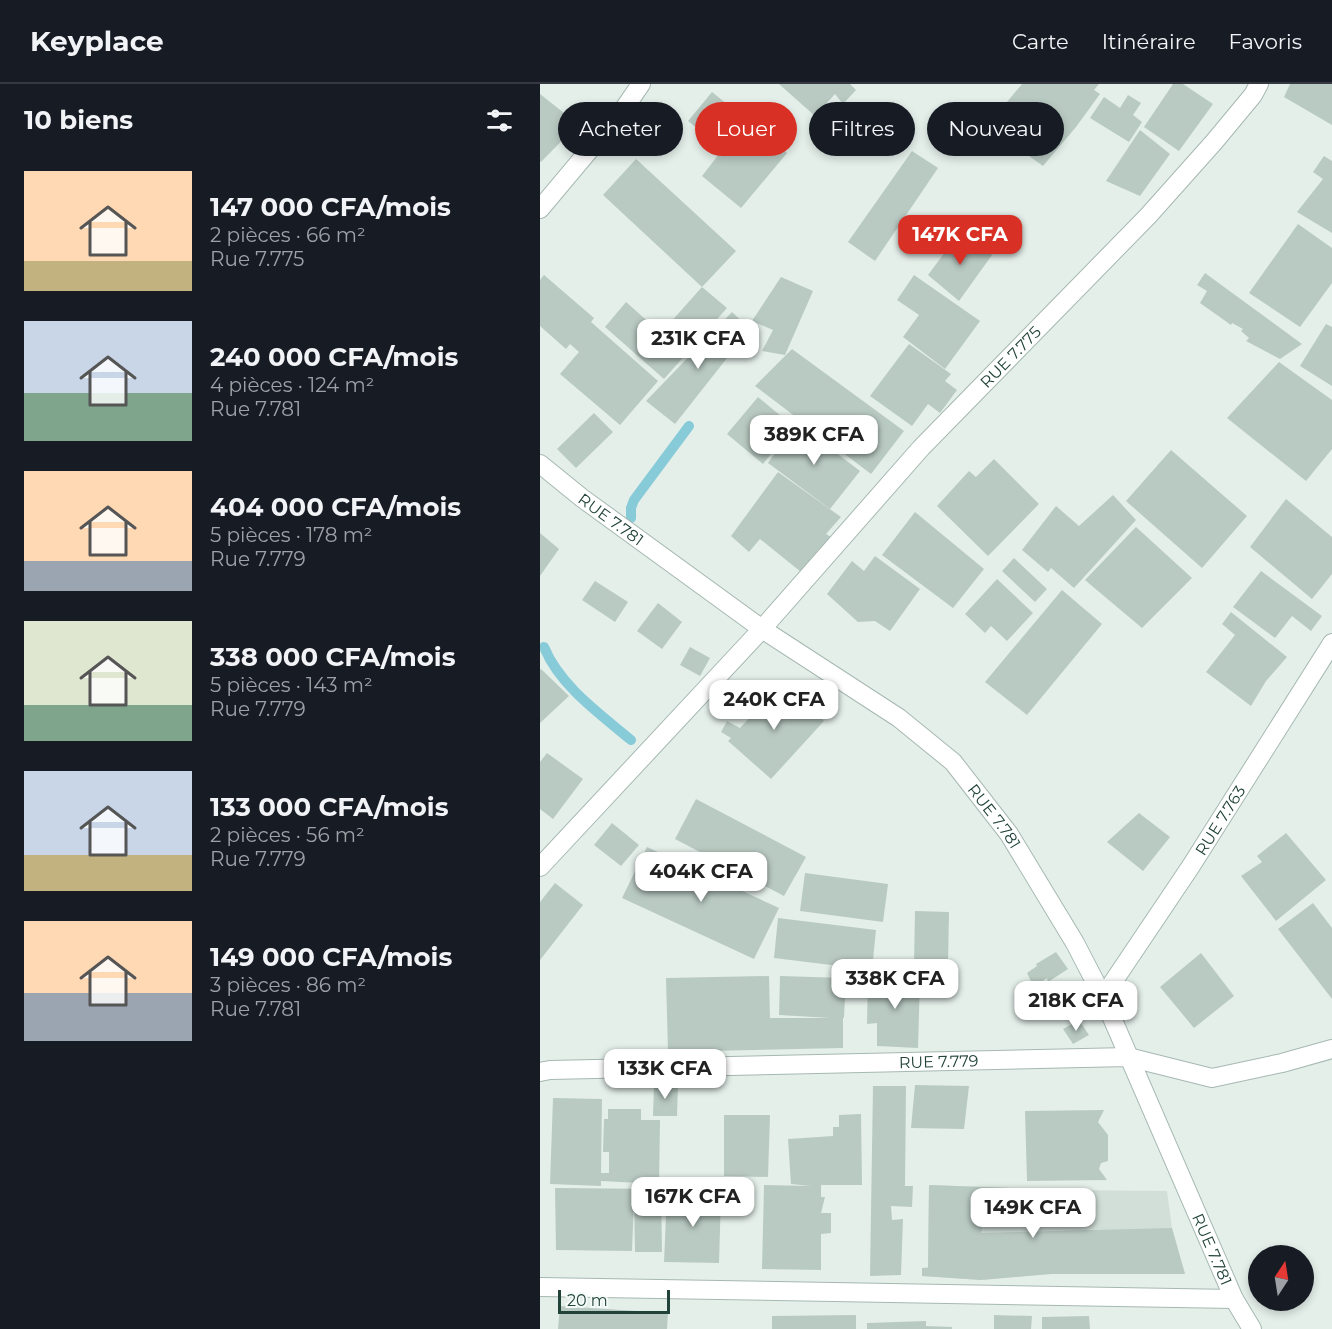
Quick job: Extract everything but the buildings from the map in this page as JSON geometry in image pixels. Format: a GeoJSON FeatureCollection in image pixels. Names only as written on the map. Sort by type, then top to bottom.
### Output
{"type":"FeatureCollection","features":[{"type":"Feature","properties":{"kind":"street"},"geometry":{"type":"LineString","coordinates":[[540,209],[623,110],[641,84]]}},
{"type":"Feature","properties":{"kind":"street","name":"RUE 7.775"},"geometry":{"type":"LineString","coordinates":[[540,867],[762,629],[921,448],[1148,216],[1214,142],[1253,95],[1259,84]]}},
{"type":"Feature","properties":{"kind":"street","name":"RUE 7.781"},"geometry":{"type":"LineString","coordinates":[[540,464],[582,498],[762,629],[899,718],[953,762],[1009,834],[1075,943],[1103,997],[1234,1299],[1252,1329]]}},
{"type":"Feature","properties":{"kind":"street","name":"RUE 7.763"},"geometry":{"type":"LineString","coordinates":[[1103,997],[1191,866],[1332,643]]}},
{"type":"Feature","properties":{"kind":"street","name":"RUE 7.779"},"geometry":{"type":"LineString","coordinates":[[540,1072],[561,1069],[1128,1057],[1212,1078],[1282,1063],[1332,1049]]}},
{"type":"Feature","properties":{"kind":"street"},"geometry":{"type":"LineString","coordinates":[[540,1287],[1234,1299]]}},
{"type":"Feature","properties":{"kind":"shaded area"},"geometry":{"type":"Polygon","coordinates":[[[929,1185],[1167,1191],[1172,1228],[1185,1274],[1051,1274],[981,1280],[922,1276],[922,1268],[928,1267],[929,1185]]]}},
{"type":"Feature","properties":{"kind":"waterway"},"geometry":{"type":"LineString","coordinates":[[631,518],[634,500],[689,426]]}},
{"type":"Feature","properties":{"kind":"waterway"},"geometry":{"type":"LineString","coordinates":[[544,647],[570,687],[631,740]]}}]}
